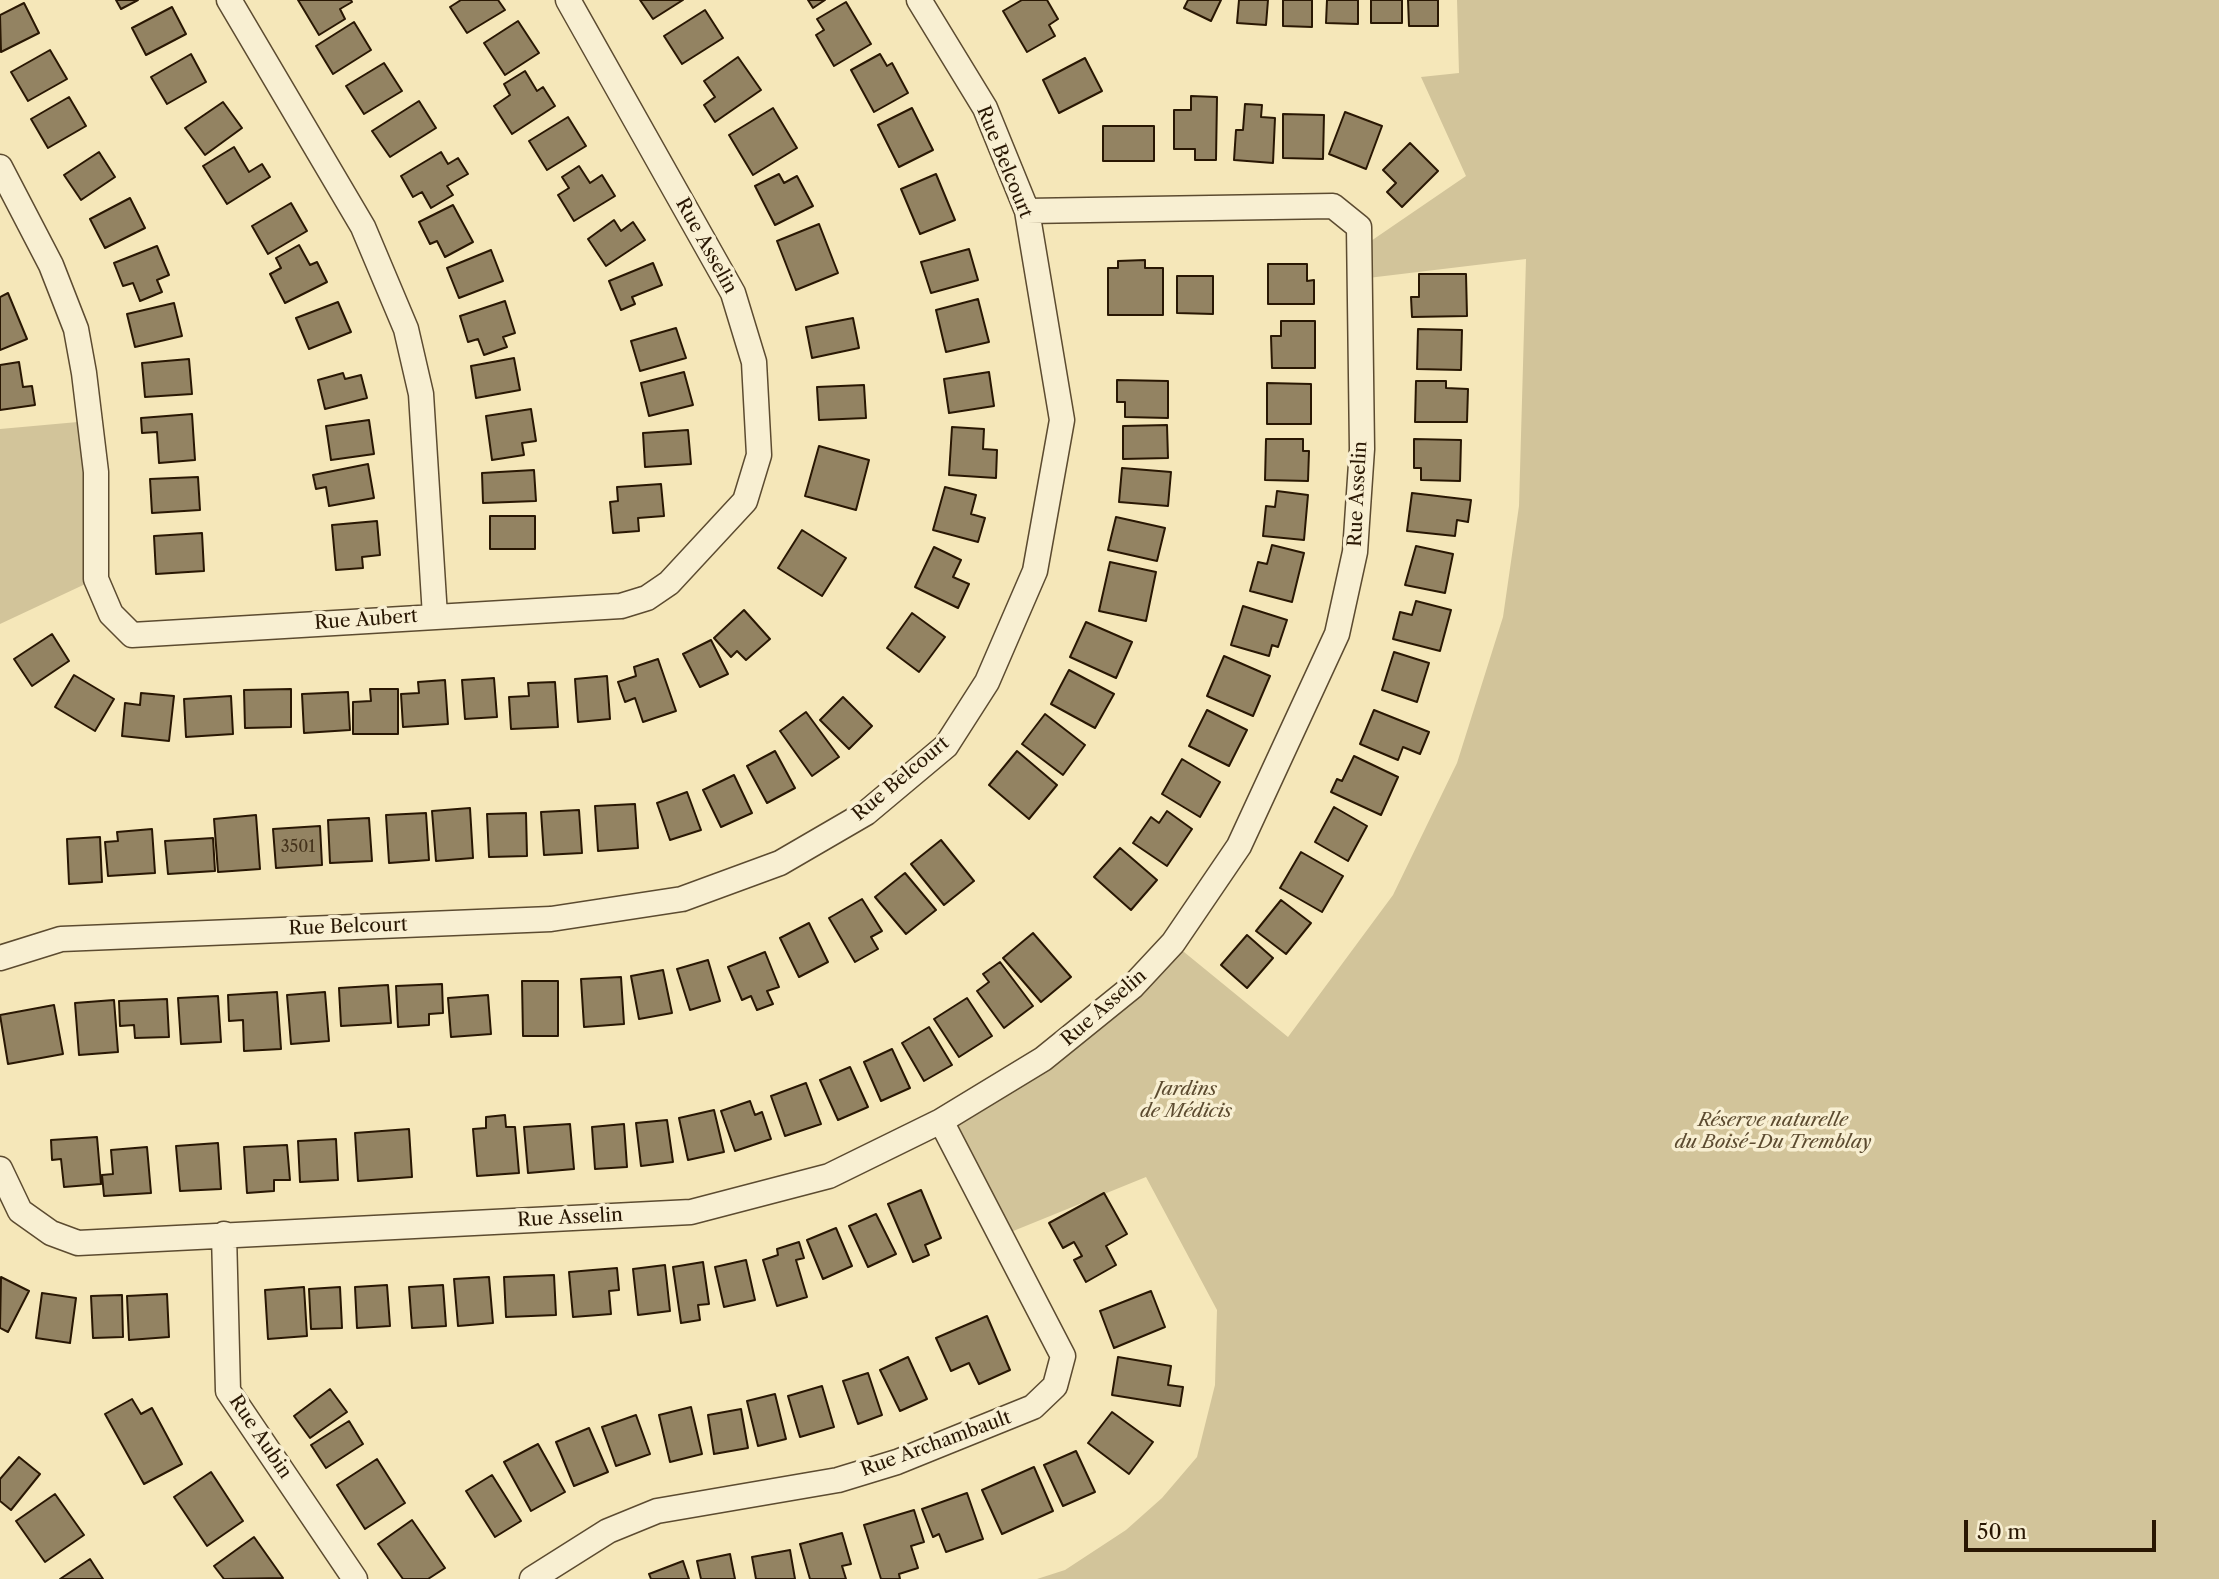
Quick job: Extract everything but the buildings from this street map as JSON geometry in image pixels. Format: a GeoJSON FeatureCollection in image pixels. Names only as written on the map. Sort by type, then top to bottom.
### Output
{"type":"FeatureCollection","features":[{"type":"Feature","properties":{"kind":"street","name":"Rue Aubert"},"geometry":{"type":"LineString","coordinates":[[0,167],[51,265],[76,329],[85,373],[96,472],[96,579],[111,614],[132,635],[435,616],[421,394],[406,329],[363,227],[229,0]]}},
{"type":"Feature","properties":{"kind":"street","name":"Rue Asselin"},"geometry":{"type":"LineString","coordinates":[[435,616],[621,606],[647,598],[669,583],[745,501],[758,455],[754,362],[733,293],[568,0]]}},
{"type":"Feature","properties":{"kind":"street","name":"Rue Belcourt"},"geometry":{"type":"LineString","coordinates":[[0,958],[61,939],[551,919],[682,899],[780,863],[866,813],[946,746],[987,682],[1035,571],[1062,420],[1027,211],[985,108],[919,0]]}},
{"type":"Feature","properties":{"kind":"street","name":"Rue Asselin"},"geometry":{"type":"LineString","coordinates":[[0,1169],[20,1211],[51,1233],[78,1244],[224,1234],[691,1212],[829,1175],[941,1121],[1043,1059],[1132,987],[1173,943],[1239,846],[1337,634],[1355,552],[1362,449],[1359,227],[1333,206],[1027,211]]}},
{"type":"Feature","properties":{"kind":"street","name":"Rue Archambault"},"geometry":{"type":"LineString","coordinates":[[532,1579],[608,1531],[657,1511],[838,1479],[897,1462],[1033,1408],[1055,1386],[1063,1356],[941,1121]]}},
{"type":"Feature","properties":{"kind":"street","name":"Rue Aubin"},"geometry":{"type":"LineString","coordinates":[[224,1234],[228,1391],[355,1579]]}},
{"type":"Feature","properties":{"kind":"green space","name":"Réserve naturelle du Boisé-Du Tremblay"},"geometry":{"type":"Polygon","coordinates":[[[1457,0],[2219,0],[2219,1579],[1037,1579],[1065,1570],[1126,1530],[1162,1498],[1197,1457],[1215,1385],[1217,1310],[1146,1177],[1001,1236],[941,1121],[1043,1059],[1173,943],[1288,1037],[1393,895],[1457,763],[1503,617],[1519,506],[1526,259],[1368,278],[1368,243],[1466,176],[1421,77],[1459,73],[1457,0]]]}},
{"type":"Feature","properties":{"kind":"green space"},"geometry":{"type":"Polygon","coordinates":[[[89,421],[96,579],[0,624],[0,429],[89,421]]]}},
{"type":"Feature","properties":{"kind":"park label","name":"Jardins de Médicis"},"geometry":{"type":"Point","coordinates":[1186,1101]}}]}
